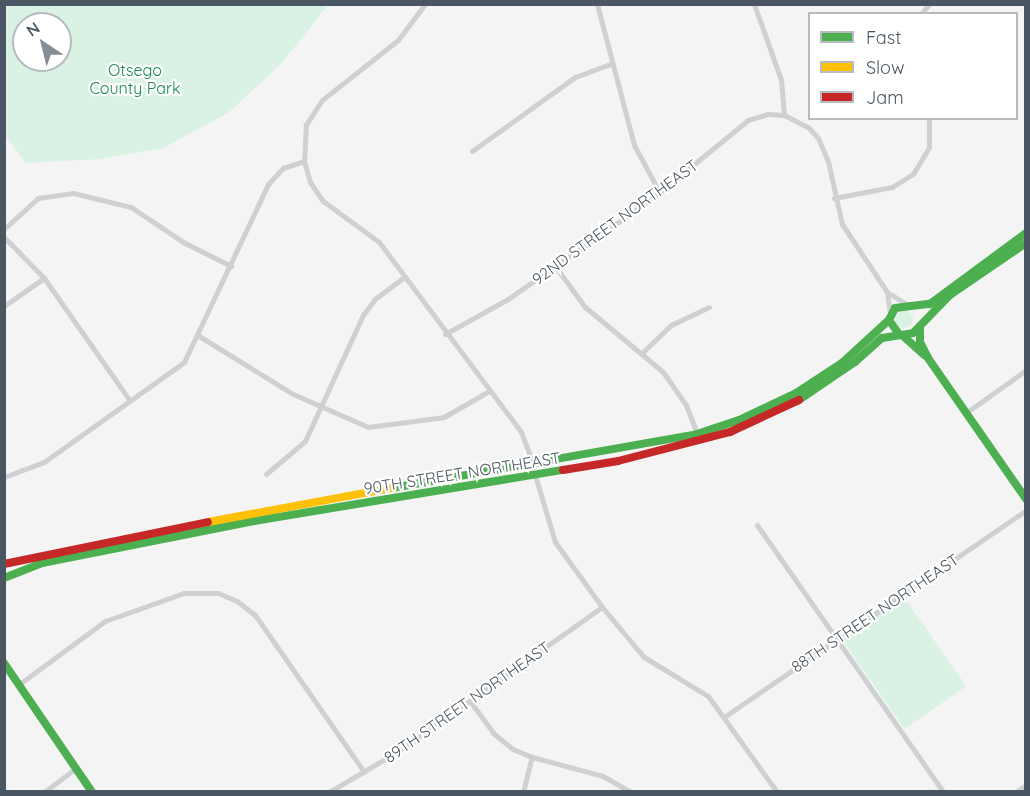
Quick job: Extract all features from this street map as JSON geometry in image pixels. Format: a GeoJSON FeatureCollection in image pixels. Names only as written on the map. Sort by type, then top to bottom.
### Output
{"type":"FeatureCollection","features":[{"type":"Feature","properties":{"kind":"main road"},"geometry":{"type":"LineString","coordinates":[[1026,233],[930,304],[909,305],[920,324],[920,342],[928,358],[1026,499]]}},
{"type":"Feature","properties":{"kind":"main road"},"geometry":{"type":"LineString","coordinates":[[920,324],[950,295],[1026,243]]}},
{"type":"Feature","properties":{"kind":"main road","name":"90TH STREET NORTHEAST"},"geometry":{"type":"LineString","coordinates":[[4,564],[303,503],[697,434],[761,411],[796,393],[842,363],[889,317],[909,305]]}},
{"type":"Feature","properties":{"kind":"main road"},"geometry":{"type":"LineString","coordinates":[[889,317],[901,335],[928,358]]}},
{"type":"Feature","properties":{"kind":"main road","name":"90TH STREET NORTHEAST"},"geometry":{"type":"LineString","coordinates":[[4,578],[42,563],[254,521],[522,478],[658,452],[730,432],[796,402],[855,362],[882,338],[913,333],[920,324]]}},
{"type":"Feature","properties":{"kind":"main road"},"geometry":{"type":"LineString","coordinates":[[536,475],[544,462]]}},
{"type":"Feature","properties":{"kind":"main road"},"geometry":{"type":"LineString","coordinates":[[522,478],[530,464]]}},
{"type":"Feature","properties":{"kind":"main road"},"geometry":{"type":"LineString","coordinates":[[4,663],[92,792]]}},
{"type":"Feature","properties":{"kind":"street"},"geometry":{"type":"LineString","coordinates":[[425,4],[398,40],[322,100],[306,125],[304,161],[310,182],[323,201],[372,235],[521,432],[530,464]]}},
{"type":"Feature","properties":{"kind":"street"},"geometry":{"type":"LineString","coordinates":[[597,4],[634,145],[660,194]]}},
{"type":"Feature","properties":{"kind":"street"},"geometry":{"type":"LineString","coordinates":[[754,4],[781,80],[784,115],[809,128],[818,138],[828,161],[834,198],[849,240],[887,292],[909,305]]}},
{"type":"Feature","properties":{"kind":"street"},"geometry":{"type":"LineString","coordinates":[[472,151],[575,77],[613,63]]}},
{"type":"Feature","properties":{"kind":"street","name":"92ND STREET NORTHEAST"},"geometry":{"type":"LineString","coordinates":[[445,334],[500,304],[660,194],[748,120],[768,114],[784,115]]}},
{"type":"Feature","properties":{"kind":"street"},"geometry":{"type":"LineString","coordinates":[[834,198],[892,187],[913,174],[929,147],[929,120]]}},
{"type":"Feature","properties":{"kind":"street"},"geometry":{"type":"LineString","coordinates":[[4,477],[44,462],[184,362],[199,336],[273,177],[289,165],[304,161]]}},
{"type":"Feature","properties":{"kind":"street"},"geometry":{"type":"LineString","coordinates":[[4,229],[30,203],[56,193],[118,202],[231,266]]}},
{"type":"Feature","properties":{"kind":"street"},"geometry":{"type":"LineString","coordinates":[[4,237],[44,278],[130,401]]}},
{"type":"Feature","properties":{"kind":"street"},"geometry":{"type":"LineString","coordinates":[[555,266],[585,307],[643,352],[679,393],[697,434]]}},
{"type":"Feature","properties":{"kind":"street"},"geometry":{"type":"LineString","coordinates":[[266,474],[299,448],[321,409],[368,307],[404,277]]}},
{"type":"Feature","properties":{"kind":"street"},"geometry":{"type":"LineString","coordinates":[[4,306],[44,278]]}},
{"type":"Feature","properties":{"kind":"street"},"geometry":{"type":"LineString","coordinates":[[887,292],[889,317]]}},
{"type":"Feature","properties":{"kind":"street"},"geometry":{"type":"LineString","coordinates":[[643,352],[671,325],[709,307]]}},
{"type":"Feature","properties":{"kind":"street"},"geometry":{"type":"LineString","coordinates":[[199,336],[321,409],[349,421],[380,427],[452,414],[489,391]]}},
{"type":"Feature","properties":{"kind":"street"},"geometry":{"type":"LineString","coordinates":[[967,412],[1026,370]]}},
{"type":"Feature","properties":{"kind":"street"},"geometry":{"type":"LineString","coordinates":[[536,475],[555,542],[602,607],[642,656],[700,688],[724,717],[777,792]]}},
{"type":"Feature","properties":{"kind":"street","name":"88TH STREET NORTHEAST"},"geometry":{"type":"LineString","coordinates":[[724,717],[1026,510]]}},
{"type":"Feature","properties":{"kind":"street"},"geometry":{"type":"LineString","coordinates":[[757,525],[943,792]]}},
{"type":"Feature","properties":{"kind":"street"},"geometry":{"type":"LineString","coordinates":[[18,686],[60,657],[87,631],[110,619],[194,591],[218,593],[237,601],[255,615],[364,772]]}},
{"type":"Feature","properties":{"kind":"street","name":"89TH STREET NORTHEAST"},"geometry":{"type":"LineString","coordinates":[[329,792],[364,772],[470,701],[602,607]]}},
{"type":"Feature","properties":{"kind":"street"},"geometry":{"type":"LineString","coordinates":[[470,701],[493,733],[532,757],[603,776],[631,792]]}},
{"type":"Feature","properties":{"kind":"street"},"geometry":{"type":"LineString","coordinates":[[523,792],[532,757]]}},
{"type":"Feature","properties":{"kind":"street"},"geometry":{"type":"LineString","coordinates":[[44,792],[76,768]]}},
{"type":"Feature","properties":{"kind":"street"},"geometry":{"type":"LineString","coordinates":[[1016,792],[1026,784]]}},
{"type":"Feature","properties":{"kind":"green space","name":"Otsego County Park"},"geometry":{"type":"Polygon","coordinates":[[[5,4],[328,5],[281,64],[228,113],[163,148],[101,159],[26,163],[5,135],[5,4]]]}},
{"type":"Feature","properties":{"kind":"green space"},"geometry":{"type":"Polygon","coordinates":[[[904,310],[910,313],[913,319],[910,325],[904,328],[898,325],[895,319],[898,313],[904,310]]]}},
{"type":"Feature","properties":{"kind":"green space"},"geometry":{"type":"Polygon","coordinates":[[[903,596],[966,686],[905,729],[842,639],[903,596]]]}},
{"type":"Feature","properties":{"kind":"traffic: fast"},"geometry":{"type":"LineString","coordinates":[[899,334],[889,320],[895,308],[930,304],[1026,233]]}},
{"type":"Feature","properties":{"kind":"traffic: fast"},"geometry":{"type":"LineString","coordinates":[[799,400],[855,362],[882,338],[913,333],[950,295],[1026,243]]}},
{"type":"Feature","properties":{"kind":"traffic: fast"},"geometry":{"type":"LineString","coordinates":[[392,488],[697,434],[739,420],[796,393],[842,363],[889,320]]}},
{"type":"Feature","properties":{"kind":"traffic: fast"},"geometry":{"type":"LineString","coordinates":[[920,326],[920,342],[928,358],[1026,499]]}},
{"type":"Feature","properties":{"kind":"traffic: fast"},"geometry":{"type":"LineString","coordinates":[[902,335],[924,355]]}},
{"type":"Feature","properties":{"kind":"traffic: fast"},"geometry":{"type":"LineString","coordinates":[[4,578],[42,563],[254,521],[563,470]]}},
{"type":"Feature","properties":{"kind":"traffic: fast"},"geometry":{"type":"LineString","coordinates":[[4,663],[92,792]]}},
{"type":"Feature","properties":{"kind":"traffic: slow"},"geometry":{"type":"LineString","coordinates":[[208,522],[392,488]]}},
{"type":"Feature","properties":{"kind":"traffic: jam"},"geometry":{"type":"LineString","coordinates":[[563,470],[618,461],[730,432],[799,400]]}},
{"type":"Feature","properties":{"kind":"traffic: jam"},"geometry":{"type":"LineString","coordinates":[[4,564],[208,522]]}}]}
